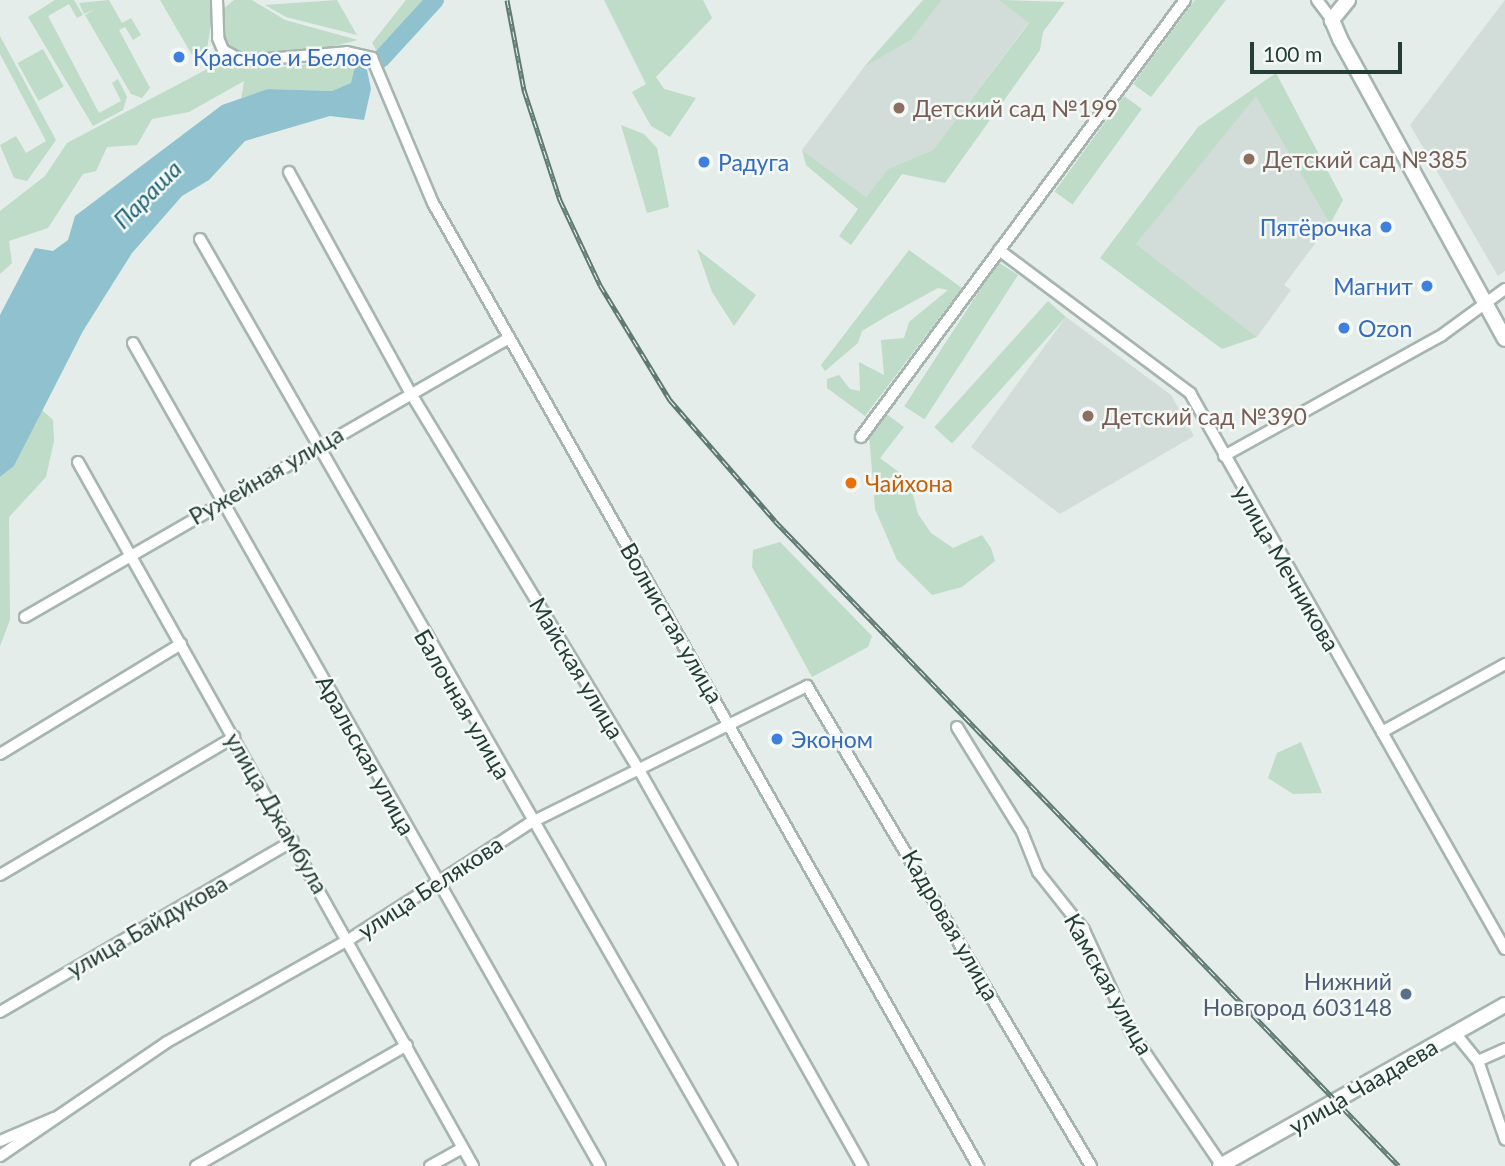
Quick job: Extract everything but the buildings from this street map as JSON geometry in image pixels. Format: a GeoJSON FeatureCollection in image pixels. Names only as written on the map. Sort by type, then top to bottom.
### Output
{"type":"FeatureCollection","features":[{"type":"Feature","properties":{"kind":"street","name":"Волнистая улица"},"geometry":{"type":"LineString","coordinates":[[217,0],[218,38],[231,56],[261,62],[364,52],[380,72],[433,202],[978,1166]]}},
{"type":"Feature","properties":{"kind":"street"},"geometry":{"type":"LineString","coordinates":[[861,437],[1185,0]]}},
{"type":"Feature","properties":{"kind":"street"},"geometry":{"type":"LineString","coordinates":[[1317,0],[1332,20],[1505,339]]}},
{"type":"Feature","properties":{"kind":"street"},"geometry":{"type":"LineString","coordinates":[[1332,20],[1348,0]]}},
{"type":"Feature","properties":{"kind":"street","name":"Майская улица"},"geometry":{"type":"LineString","coordinates":[[289,172],[410,392],[638,768],[862,1166]]}},
{"type":"Feature","properties":{"kind":"street","name":"Балочная улица"},"geometry":{"type":"LineString","coordinates":[[200,239],[530,823],[732,1166]]}},
{"type":"Feature","properties":{"kind":"street","name":"улица Мечникова"},"geometry":{"type":"LineString","coordinates":[[999,250],[1190,393],[1505,949]]}},
{"type":"Feature","properties":{"kind":"street"},"geometry":{"type":"LineString","coordinates":[[1224,456],[1486,306],[1505,289]]}},
{"type":"Feature","properties":{"kind":"street","name":"Ружейная улица"},"geometry":{"type":"LineString","coordinates":[[25,617],[316,444],[509,338]]}},
{"type":"Feature","properties":{"kind":"street","name":"Аральская улица"},"geometry":{"type":"LineString","coordinates":[[133,343],[600,1166]]}},
{"type":"Feature","properties":{"kind":"street","name":"улица Джамбула"},"geometry":{"type":"LineString","coordinates":[[78,462],[350,939],[473,1166]]}},
{"type":"Feature","properties":{"kind":"street"},"geometry":{"type":"LineString","coordinates":[[0,754],[181,644]]}},
{"type":"Feature","properties":{"kind":"street"},"geometry":{"type":"LineString","coordinates":[[1382,732],[1505,664]]}},
{"type":"Feature","properties":{"kind":"street","name":"улица Белякова"},"geometry":{"type":"LineString","coordinates":[[0,1156],[68,1114],[167,1042],[350,939],[530,823],[807,686]]}},
{"type":"Feature","properties":{"kind":"street","name":"Кадровая улица"},"geometry":{"type":"LineString","coordinates":[[807,686],[1091,1166]]}},
{"type":"Feature","properties":{"kind":"street","name":"Камская улица"},"geometry":{"type":"LineString","coordinates":[[957,727],[1022,832],[1038,872],[1084,930],[1131,1032],[1221,1166]]}},
{"type":"Feature","properties":{"kind":"street"},"geometry":{"type":"LineString","coordinates":[[0,875],[234,737]]}},
{"type":"Feature","properties":{"kind":"street","name":"улица Байдукова"},"geometry":{"type":"LineString","coordinates":[[0,1012],[293,841]]}},
{"type":"Feature","properties":{"kind":"street","name":"улица Чаадаева"},"geometry":{"type":"LineString","coordinates":[[1221,1166],[1505,1005]]}},
{"type":"Feature","properties":{"kind":"street"},"geometry":{"type":"LineString","coordinates":[[1455,1033],[1478,1061],[1505,1139]]}},
{"type":"Feature","properties":{"kind":"street"},"geometry":{"type":"LineString","coordinates":[[196,1166],[407,1045]]}},
{"type":"Feature","properties":{"kind":"street"},"geometry":{"type":"LineString","coordinates":[[1478,1061],[1505,1049]]}},
{"type":"Feature","properties":{"kind":"street","name":"улица Белякова"},"geometry":{"type":"LineString","coordinates":[[0,1141],[68,1114]]}},
{"type":"Feature","properties":{"kind":"street"},"geometry":{"type":"LineString","coordinates":[[430,1166],[462,1148]]}},
{"type":"Feature","properties":{"kind":"shaded area","name":"Детский сад №199"},"geometry":{"type":"Polygon","coordinates":[[[942,0],[999,0],[1029,22],[933,150],[888,169],[866,197],[802,150],[864,67],[911,40],[942,0]]]}},
{"type":"Feature","properties":{"kind":"shaded area"},"geometry":{"type":"Polygon","coordinates":[[[1505,0],[1505,271],[1498,276],[1410,125],[1505,0]]]}},
{"type":"Feature","properties":{"kind":"shaded area","name":"Детский сад №385"},"geometry":{"type":"Polygon","coordinates":[[[1256,95],[1330,224],[1284,285],[1291,290],[1257,337],[1136,244],[1256,95]]]}},
{"type":"Feature","properties":{"kind":"shaded area","name":"Детский сад №390"},"geometry":{"type":"Polygon","coordinates":[[[1066,317],[1171,395],[1194,436],[1060,514],[971,447],[1066,317]]]}},
{"type":"Feature","properties":{"kind":"green space"},"geometry":{"type":"Polygon","coordinates":[[[55,0],[74,0],[83,15],[77,18],[69,4],[48,16],[99,113],[121,101],[112,83],[118,79],[127,97],[123,110],[93,126],[28,17],[55,0]]]}},
{"type":"Feature","properties":{"kind":"green space"},"geometry":{"type":"Polygon","coordinates":[[[109,0],[122,23],[131,18],[141,35],[133,40],[125,27],[119,30],[150,88],[142,98],[131,94],[85,15],[95,9],[84,14],[79,3],[109,0]]]}},
{"type":"Feature","properties":{"kind":"green space"},"geometry":{"type":"Polygon","coordinates":[[[160,0],[215,0],[206,55],[192,55],[160,0]]]}},
{"type":"Feature","properties":{"kind":"green space"},"geometry":{"type":"Polygon","coordinates":[[[234,0],[252,0],[285,20],[358,40],[283,59],[244,58],[228,51],[220,34],[223,9],[234,0]]]}},
{"type":"Feature","properties":{"kind":"green space"},"geometry":{"type":"Polygon","coordinates":[[[337,0],[357,35],[286,17],[265,5],[337,0]]]}},
{"type":"Feature","properties":{"kind":"green space"},"geometry":{"type":"Polygon","coordinates":[[[406,0],[429,0],[380,56],[372,43],[406,0]]]}},
{"type":"Feature","properties":{"kind":"green space"},"geometry":{"type":"Polygon","coordinates":[[[604,0],[703,0],[712,18],[656,77],[664,89],[696,98],[670,137],[651,126],[632,92],[646,84],[604,0]]]}},
{"type":"Feature","properties":{"kind":"green space"},"geometry":{"type":"Polygon","coordinates":[[[923,0],[942,0],[911,40],[864,67],[923,0]]]}},
{"type":"Feature","properties":{"kind":"green space"},"geometry":{"type":"Polygon","coordinates":[[[999,0],[1065,2],[1043,32],[1040,50],[945,183],[902,174],[851,245],[839,236],[858,209],[806,165],[802,150],[866,197],[888,169],[933,150],[1029,23],[999,0]]]}},
{"type":"Feature","properties":{"kind":"green space"},"geometry":{"type":"Polygon","coordinates":[[[1195,0],[1226,0],[1151,97],[1133,84],[1195,0]]]}},
{"type":"Feature","properties":{"kind":"green space"},"geometry":{"type":"Polygon","coordinates":[[[0,36],[56,140],[27,181],[14,178],[0,145],[16,136],[26,153],[46,141],[0,54],[0,36]]]}},
{"type":"Feature","properties":{"kind":"green space"},"geometry":{"type":"Polygon","coordinates":[[[43,49],[64,87],[38,101],[18,63],[43,49]]]}},
{"type":"Feature","properties":{"kind":"green space"},"geometry":{"type":"Polygon","coordinates":[[[362,57],[351,84],[332,91],[268,89],[247,101],[241,100],[244,81],[189,112],[152,119],[137,145],[107,147],[96,171],[83,174],[48,228],[9,241],[12,263],[0,274],[0,211],[45,176],[67,143],[213,66],[277,68],[362,57]]]}},
{"type":"Feature","properties":{"kind":"green space"},"geometry":{"type":"Polygon","coordinates":[[[1276,73],[1343,200],[1330,224],[1256,96],[1136,244],[1257,337],[1222,349],[1100,258],[1198,127],[1276,73]]]}},
{"type":"Feature","properties":{"kind":"green space"},"geometry":{"type":"Polygon","coordinates":[[[1124,96],[1142,109],[1072,204],[1055,191],[1124,96]]]}},
{"type":"Feature","properties":{"kind":"green space"},"geometry":{"type":"Polygon","coordinates":[[[621,125],[644,134],[657,148],[669,207],[647,213],[621,125]]]}},
{"type":"Feature","properties":{"kind":"green space"},"geometry":{"type":"Polygon","coordinates":[[[697,249],[756,295],[734,326],[712,292],[697,249]]]}},
{"type":"Feature","properties":{"kind":"green space"},"geometry":{"type":"Polygon","coordinates":[[[909,250],[962,288],[865,416],[827,388],[827,379],[839,375],[850,389],[860,391],[859,362],[884,375],[881,340],[904,338],[909,322],[948,290],[938,288],[887,316],[862,331],[858,343],[825,371],[821,365],[909,250]]]}},
{"type":"Feature","properties":{"kind":"green space"},"geometry":{"type":"Polygon","coordinates":[[[998,262],[1018,275],[924,419],[904,406],[998,262]]]}},
{"type":"Feature","properties":{"kind":"green space"},"geometry":{"type":"Polygon","coordinates":[[[1048,301],[1066,317],[952,443],[934,427],[1048,301]]]}},
{"type":"Feature","properties":{"kind":"green space"},"geometry":{"type":"Polygon","coordinates":[[[42,410],[53,420],[54,441],[46,477],[9,517],[10,620],[0,646],[0,477],[14,466],[42,410]]]}},
{"type":"Feature","properties":{"kind":"green space"},"geometry":{"type":"Polygon","coordinates":[[[885,413],[904,427],[880,458],[909,480],[918,514],[931,533],[953,548],[982,535],[991,548],[995,561],[962,587],[932,595],[897,560],[875,509],[869,434],[885,413]]]}},
{"type":"Feature","properties":{"kind":"green space"},"geometry":{"type":"Polygon","coordinates":[[[780,542],[872,636],[868,647],[812,677],[752,567],[753,550],[780,542]]]}},
{"type":"Feature","properties":{"kind":"green space"},"geometry":{"type":"Polygon","coordinates":[[[1301,742],[1322,793],[1293,794],[1268,778],[1277,753],[1301,742]]]}},
{"type":"Feature","properties":{"kind":"water"},"geometry":{"type":"Polygon","coordinates":[[[356,63],[367,70],[371,89],[364,120],[330,116],[245,141],[209,180],[182,196],[132,253],[83,331],[14,466],[0,477],[0,315],[35,248],[53,251],[68,240],[75,216],[222,105],[268,89],[332,91],[351,83],[356,63]]]}},
{"type":"Feature","properties":{"kind":"waterway","name":"Параша"},"geometry":{"type":"LineString","coordinates":[[381,59],[435,0]]}},
{"type":"Feature","properties":{"kind":"railway"},"geometry":{"type":"LineString","coordinates":[[507,0],[524,90],[560,200],[600,285],[670,400],[775,521],[1399,1166]]}},
{"type":"Feature","properties":{"kind":"place","name":"Красное и Белое"},"geometry":{"type":"Point","coordinates":[179,57]}},
{"type":"Feature","properties":{"kind":"place","name":"Детский сад №199"},"geometry":{"type":"Point","coordinates":[899,108]}},
{"type":"Feature","properties":{"kind":"place","name":"Детский сад №385"},"geometry":{"type":"Point","coordinates":[1249,159]}},
{"type":"Feature","properties":{"kind":"place","name":"Радуга"},"geometry":{"type":"Point","coordinates":[704,162]}},
{"type":"Feature","properties":{"kind":"place","name":"Пятёрочка"},"geometry":{"type":"Point","coordinates":[1386,227]}},
{"type":"Feature","properties":{"kind":"place","name":"Магнит"},"geometry":{"type":"Point","coordinates":[1427,286]}},
{"type":"Feature","properties":{"kind":"place","name":"Ozon"},"geometry":{"type":"Point","coordinates":[1344,328]}},
{"type":"Feature","properties":{"kind":"place","name":"Детский сад №390"},"geometry":{"type":"Point","coordinates":[1088,416]}},
{"type":"Feature","properties":{"kind":"place","name":"Чайхона"},"geometry":{"type":"Point","coordinates":[851,483]}},
{"type":"Feature","properties":{"kind":"place","name":"Эконом"},"geometry":{"type":"Point","coordinates":[777,739]}},
{"type":"Feature","properties":{"kind":"place","name":"Нижний Новгород 603148"},"geometry":{"type":"Point","coordinates":[1406,994]}}]}
